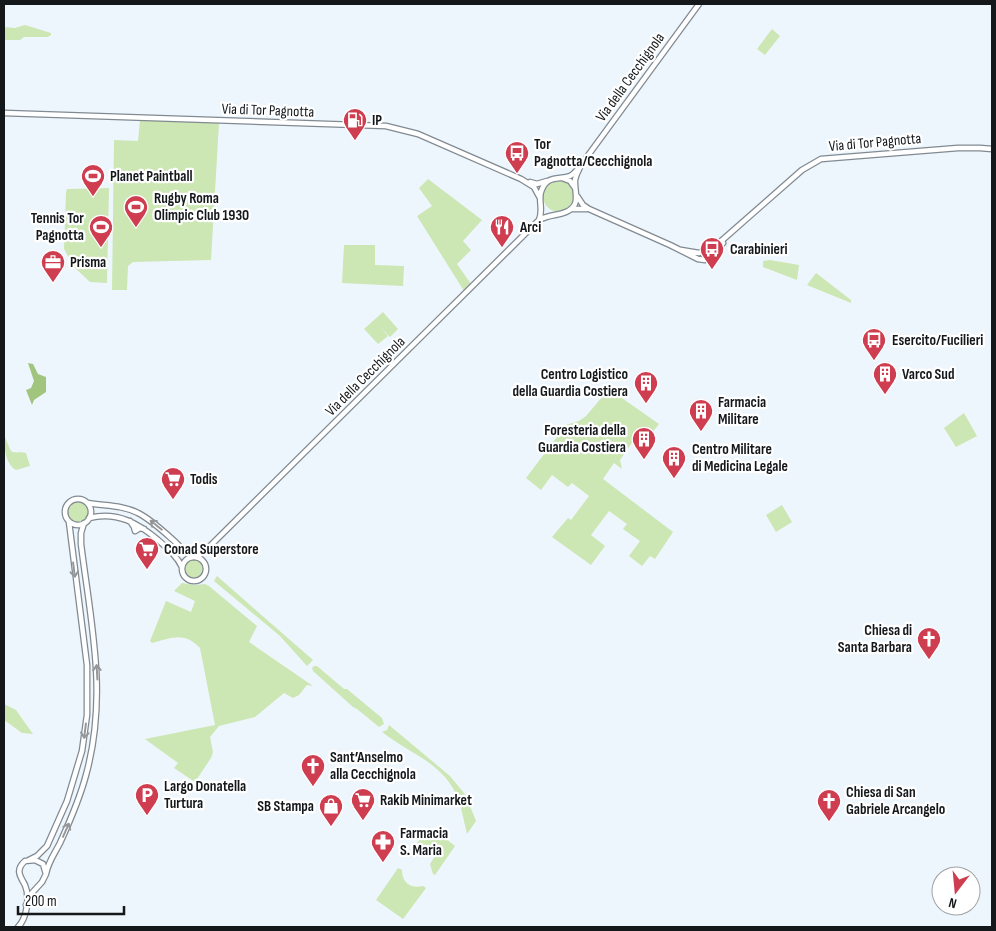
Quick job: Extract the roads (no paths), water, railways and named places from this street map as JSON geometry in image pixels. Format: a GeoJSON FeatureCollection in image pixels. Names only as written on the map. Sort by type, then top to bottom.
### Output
{"type":"FeatureCollection","features":[{"type":"Feature","properties":{"kind":"street","name":"Via della Cecchignola"},"geometry":{"type":"LineString","coordinates":[[548,181],[573,174],[581,165],[699,4]]}},
{"type":"Feature","properties":{"kind":"street","name":"Via di Tor Pagnotta"},"geometry":{"type":"LineString","coordinates":[[4,113],[382,126],[418,134],[521,179],[532,185],[541,201]]}},
{"type":"Feature","properties":{"kind":"street","name":"Via di Tor Pagnotta"},"geometry":{"type":"LineString","coordinates":[[577,195],[582,205],[589,209],[698,259],[706,259],[713,255],[728,236],[802,170],[821,159],[958,148],[992,149]]}},
{"type":"Feature","properties":{"kind":"street","name":"Via della Cecchignola"},"geometry":{"type":"LineString","coordinates":[[575,188],[576,177],[581,165]]}},
{"type":"Feature","properties":{"kind":"street"},"geometry":{"type":"LineString","coordinates":[[561,178],[570,182],[575,188],[577,195],[575,204],[571,209]]}},
{"type":"Feature","properties":{"kind":"street","name":"Via di Tor Pagnotta"},"geometry":{"type":"LineString","coordinates":[[521,179],[537,184],[548,181]]}},
{"type":"Feature","properties":{"kind":"street"},"geometry":{"type":"LineString","coordinates":[[539,220],[542,214],[542,188],[548,181]]}},
{"type":"Feature","properties":{"kind":"street"},"geometry":{"type":"LineString","coordinates":[[541,201],[548,210],[555,214]]}},
{"type":"Feature","properties":{"kind":"street","name":"Via della Cecchignola"},"geometry":{"type":"LineString","coordinates":[[195,557],[207,549],[539,220],[564,213],[571,209]]}},
{"type":"Feature","properties":{"kind":"street","name":"Via di Tor Pagnotta"},"geometry":{"type":"LineString","coordinates":[[571,209],[589,209]]}},
{"type":"Feature","properties":{"kind":"street"},"geometry":{"type":"LineString","coordinates":[[18,927],[24,920],[26,905],[26,892],[19,877],[19,868],[22,864],[37,856],[47,846],[66,803],[82,751],[87,715],[88,684],[86,658],[69,522],[65,511],[69,502],[79,499],[88,503],[133,510],[145,517],[180,547],[205,561]]}},
{"type":"Feature","properties":{"kind":"street"},"geometry":{"type":"LineString","coordinates":[[88,503],[91,508],[90,518]]}},
{"type":"Feature","properties":{"kind":"street"},"geometry":{"type":"LineString","coordinates":[[69,522],[78,525],[100,515],[127,519],[146,530],[155,538],[158,545],[164,546],[174,554],[182,567]]}},
{"type":"Feature","properties":{"kind":"street"},"geometry":{"type":"LineString","coordinates":[[26,905],[31,894],[42,882],[46,874],[47,867],[62,838],[81,792],[90,762],[96,728],[98,704],[97,665],[81,544],[81,533],[84,523]]}},
{"type":"Feature","properties":{"kind":"street"},"geometry":{"type":"LineString","coordinates":[[195,557],[184,562],[182,567],[182,573],[185,577],[192,580],[204,576],[206,572],[207,549]]}},
{"type":"Feature","properties":{"kind":"street"},"geometry":{"type":"LineString","coordinates":[[29,860],[39,862],[45,868],[46,874]]}},
{"type":"Feature","properties":{"kind":"street"},"geometry":{"type":"LineString","coordinates":[[23,883],[32,886],[38,885]]}},
{"type":"Feature","properties":{"kind":"place","name":"IP"},"geometry":{"type":"Point","coordinates":[355,141]}},
{"type":"Feature","properties":{"kind":"place","name":"Tor Pagnotta/Cecchignola"},"geometry":{"type":"Point","coordinates":[517,174]}},
{"type":"Feature","properties":{"kind":"place","name":"Planet Paintball"},"geometry":{"type":"Point","coordinates":[93,197]}},
{"type":"Feature","properties":{"kind":"place","name":"Rugby Roma Olimpic Club 1930"},"geometry":{"type":"Point","coordinates":[136,228]}},
{"type":"Feature","properties":{"kind":"place","name":"Tennis Tor Pagnotta"},"geometry":{"type":"Point","coordinates":[101,248]}},
{"type":"Feature","properties":{"kind":"place","name":"Arci"},"geometry":{"type":"Point","coordinates":[502,248]}},
{"type":"Feature","properties":{"kind":"place","name":"Carabinieri"},"geometry":{"type":"Point","coordinates":[712,270]}},
{"type":"Feature","properties":{"kind":"place","name":"Prisma"},"geometry":{"type":"Point","coordinates":[53,283]}},
{"type":"Feature","properties":{"kind":"place","name":"Esercito/Fucilieri"},"geometry":{"type":"Point","coordinates":[874,361]}},
{"type":"Feature","properties":{"kind":"place","name":"Varco Sud"},"geometry":{"type":"Point","coordinates":[885,395]}},
{"type":"Feature","properties":{"kind":"place","name":"Centro Logistico della Guardia Costiera"},"geometry":{"type":"Point","coordinates":[646,404]}},
{"type":"Feature","properties":{"kind":"place","name":"Farmacia Militare"},"geometry":{"type":"Point","coordinates":[701,432]}},
{"type":"Feature","properties":{"kind":"place","name":"Foresteria della Guardia Costiera"},"geometry":{"type":"Point","coordinates":[644,460]}},
{"type":"Feature","properties":{"kind":"place","name":"Centro Militare di Medicina Legale"},"geometry":{"type":"Point","coordinates":[674,479]}},
{"type":"Feature","properties":{"kind":"place","name":"Todis"},"geometry":{"type":"Point","coordinates":[173,500]}},
{"type":"Feature","properties":{"kind":"place","name":"Conad Superstore"},"geometry":{"type":"Point","coordinates":[147,570]}},
{"type":"Feature","properties":{"kind":"place","name":"Chiesa di Santa Barbara"},"geometry":{"type":"Point","coordinates":[929,660]}},
{"type":"Feature","properties":{"kind":"place","name":"Sant’Anselmo alla Cecchignola"},"geometry":{"type":"Point","coordinates":[313,787]}},
{"type":"Feature","properties":{"kind":"place","name":"Largo Donatella Turtura"},"geometry":{"type":"Point","coordinates":[147,816]}},
{"type":"Feature","properties":{"kind":"place","name":"Rakib Minimarket"},"geometry":{"type":"Point","coordinates":[363,821]}},
{"type":"Feature","properties":{"kind":"place","name":"Chiesa di San Gabriele Arcangelo"},"geometry":{"type":"Point","coordinates":[829,822]}},
{"type":"Feature","properties":{"kind":"place","name":"SB Stampa"},"geometry":{"type":"Point","coordinates":[331,827]}},
{"type":"Feature","properties":{"kind":"place","name":"Farmacia S. Maria"},"geometry":{"type":"Point","coordinates":[383,863]}}]}
